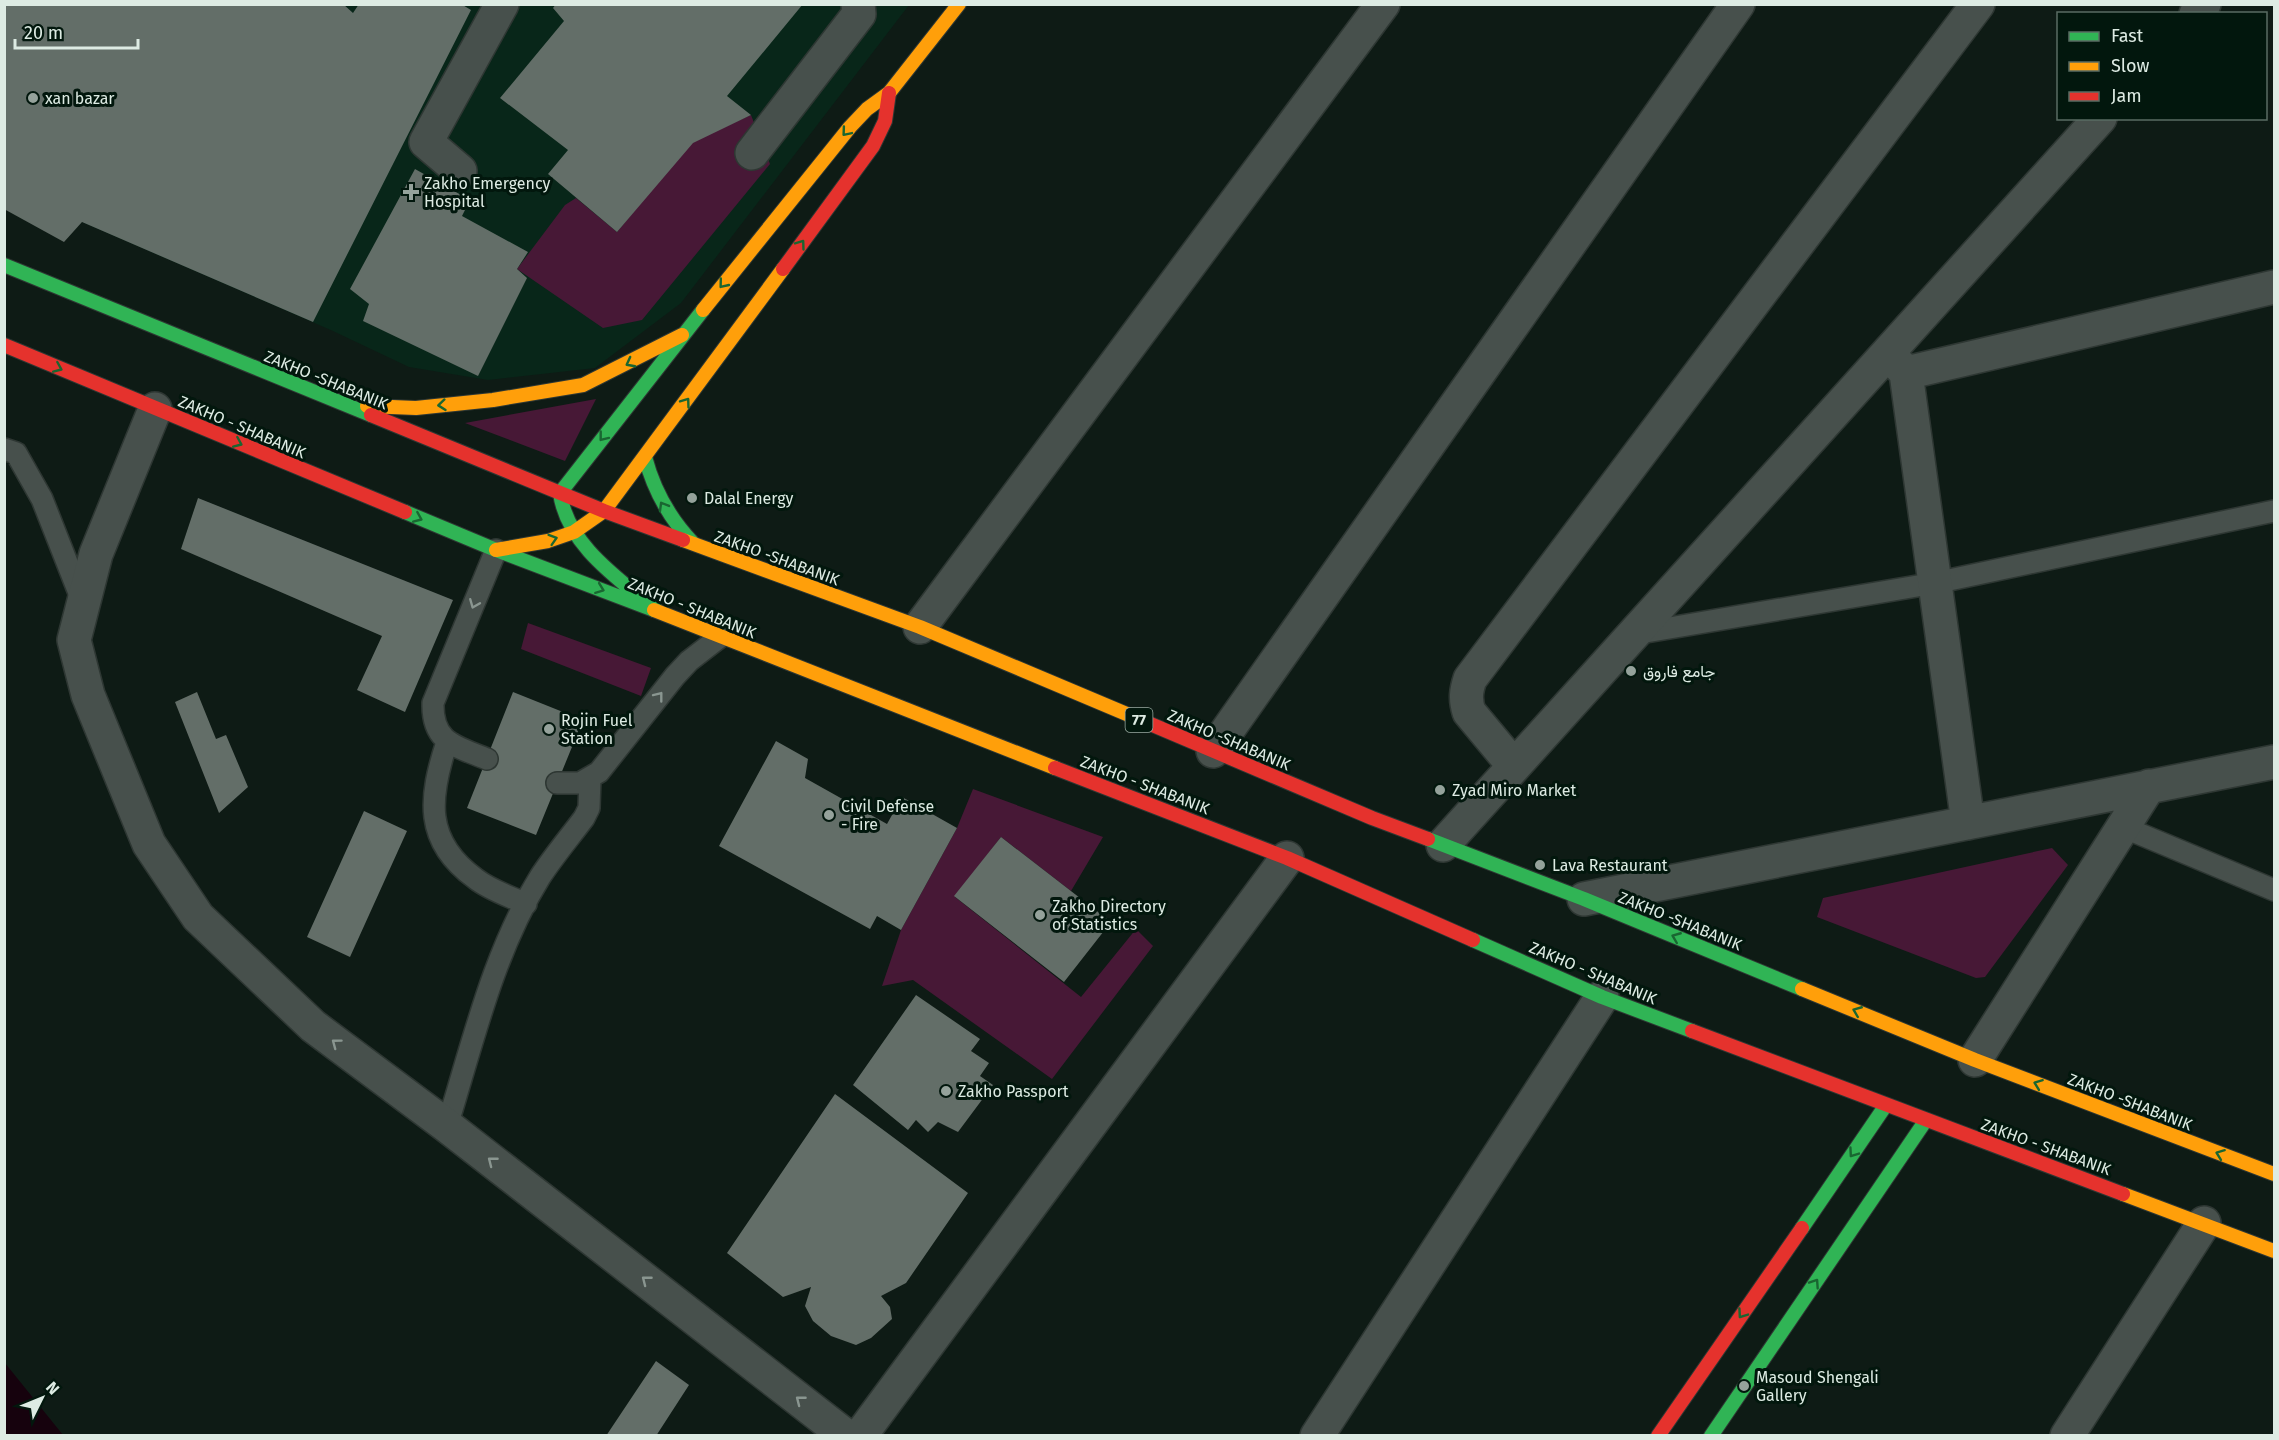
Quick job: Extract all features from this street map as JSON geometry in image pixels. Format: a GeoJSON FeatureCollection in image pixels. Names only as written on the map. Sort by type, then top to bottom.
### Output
{"type":"FeatureCollection","features":[{"type":"Feature","properties":{"kind":"main road"},"geometry":{"type":"LineString","coordinates":[[656,611],[600,560],[574,532],[564,514],[560,493],[682,335],[850,127],[867,109],[889,93],[959,4]]}},
{"type":"Feature","properties":{"kind":"main road"},"geometry":{"type":"LineString","coordinates":[[496,550],[548,541],[574,532],[604,511],[873,146],[885,121],[889,93]]}},
{"type":"Feature","properties":{"kind":"main road","name":"ZAKHO -SHABANIK"},"geometry":{"type":"LineString","coordinates":[[4,265],[604,511],[920,627],[1372,819],[1584,899],[1975,1060],[2274,1174]]}},
{"type":"Feature","properties":{"kind":"main road"},"geometry":{"type":"LineString","coordinates":[[345,405],[416,408],[494,400],[583,385],[682,335]]}},
{"type":"Feature","properties":{"kind":"main road","name":"ZAKHO - SHABANIK"},"geometry":{"type":"LineString","coordinates":[[4,345],[496,550],[1287,858],[1602,997],[2274,1251]]}},
{"type":"Feature","properties":{"kind":"main road"},"geometry":{"type":"LineString","coordinates":[[645,457],[651,483],[662,506],[677,528],[696,546]]}},
{"type":"Feature","properties":{"kind":"main road"},"geometry":{"type":"LineString","coordinates":[[1658,1436],[1886,1105]]}},
{"type":"Feature","properties":{"kind":"main road"},"geometry":{"type":"LineString","coordinates":[[1711,1436],[1926,1120]]}},
{"type":"Feature","properties":{"kind":"street"},"geometry":{"type":"LineString","coordinates":[[460,171],[426,142],[502,4]]}},
{"type":"Feature","properties":{"kind":"street"},"geometry":{"type":"LineString","coordinates":[[753,153],[859,14],[858,4]]}},
{"type":"Feature","properties":{"kind":"street"},"geometry":{"type":"LineString","coordinates":[[920,627],[1383,4]]}},
{"type":"Feature","properties":{"kind":"street"},"geometry":{"type":"LineString","coordinates":[[1213,751],[1738,4]]}},
{"type":"Feature","properties":{"kind":"street"},"geometry":{"type":"LineString","coordinates":[[1514,766],[1470,712],[1466,701],[1466,689],[1470,679],[1978,4]]}},
{"type":"Feature","properties":{"kind":"street"},"geometry":{"type":"LineString","coordinates":[[1443,844],[1634,634],[1897,363],[2098,120]]}},
{"type":"Feature","properties":{"kind":"street"},"geometry":{"type":"LineString","coordinates":[[1897,363],[2274,287]]}},
{"type":"Feature","properties":{"kind":"street"},"geometry":{"type":"LineString","coordinates":[[1897,363],[1935,583],[1968,823]]}},
{"type":"Feature","properties":{"kind":"street"},"geometry":{"type":"LineString","coordinates":[[155,409],[96,554],[74,640],[88,695],[149,844],[198,917],[313,1026],[447,1126],[846,1436]]}},
{"type":"Feature","properties":{"kind":"street"},"geometry":{"type":"LineString","coordinates":[[1584,899],[2274,762]]}},
{"type":"Feature","properties":{"kind":"street"},"geometry":{"type":"LineString","coordinates":[[1975,1060],[2149,786]]}},
{"type":"Feature","properties":{"kind":"street"},"geometry":{"type":"LineString","coordinates":[[860,1436],[1287,858]]}},
{"type":"Feature","properties":{"kind":"street"},"geometry":{"type":"LineString","coordinates":[[1317,1436],[1602,997]]}},
{"type":"Feature","properties":{"kind":"street"},"geometry":{"type":"LineString","coordinates":[[2067,1436],[2204,1223]]}},
{"type":"Feature","properties":{"kind":"lane"},"geometry":{"type":"LineString","coordinates":[[4,449],[16,453],[42,499],[84,603]]}},
{"type":"Feature","properties":{"kind":"lane"},"geometry":{"type":"LineString","coordinates":[[1634,634],[1935,583],[2274,511]]}},
{"type":"Feature","properties":{"kind":"lane"},"geometry":{"type":"LineString","coordinates":[[487,759],[447,742],[437,731],[432,718],[433,703],[496,550]]}},
{"type":"Feature","properties":{"kind":"lane"},"geometry":{"type":"LineString","coordinates":[[556,783],[580,783],[599,772],[675,675],[720,637]]}},
{"type":"Feature","properties":{"kind":"lane"},"geometry":{"type":"LineString","coordinates":[[447,742],[437,772],[433,796],[435,821],[444,844],[458,865],[478,880],[526,904]]}},
{"type":"Feature","properties":{"kind":"lane"},"geometry":{"type":"LineString","coordinates":[[447,1126],[496,968],[526,904],[552,860],[584,818],[589,807],[590,779]]}},
{"type":"Feature","properties":{"kind":"lane"},"geometry":{"type":"LineString","coordinates":[[2123,827],[2274,890]]}},
{"type":"Feature","properties":{"kind":"shaded area","name":"Zakho Emergency Hospital"},"geometry":{"type":"Polygon","coordinates":[[[44,5],[909,5],[681,303],[595,368],[488,380],[409,367],[333,331],[82,222],[44,5]]]}},
{"type":"Feature","properties":{"kind":"shaded area"},"geometry":{"type":"Polygon","coordinates":[[[751,115],[770,164],[642,320],[603,328],[517,269],[565,205],[576,198],[617,232],[691,142],[751,115]]]}},
{"type":"Feature","properties":{"kind":"shaded area"},"geometry":{"type":"Polygon","coordinates":[[[596,399],[565,461],[465,423],[596,399]]]}},
{"type":"Feature","properties":{"kind":"shaded area"},"geometry":{"type":"Polygon","coordinates":[[[528,623],[651,668],[641,696],[521,649],[528,623]]]}},
{"type":"Feature","properties":{"kind":"shaded area"},"geometry":{"type":"Polygon","coordinates":[[[973,789],[1103,837],[1071,891],[1001,837],[955,897],[1081,997],[1136,929],[1153,946],[1052,1079],[913,980],[882,986],[901,930],[957,828],[973,789]]]}},
{"type":"Feature","properties":{"kind":"shaded area"},"geometry":{"type":"Polygon","coordinates":[[[2052,848],[2068,865],[1985,977],[1976,978],[1817,917],[1823,898],[2052,848]]]}},
{"type":"Feature","properties":{"kind":"shaded area"},"geometry":{"type":"Polygon","coordinates":[[[5,1363],[63,1435],[5,1435],[5,1363]]]}},
{"type":"Feature","properties":{"kind":"building"},"geometry":{"type":"Polygon","coordinates":[[[4,4],[343,4],[353,13],[359,4],[461,4],[471,10],[313,322],[82,222],[64,242],[4,209],[4,4]]]}},
{"type":"Feature","properties":{"kind":"building"},"geometry":{"type":"Polygon","coordinates":[[[556,4],[803,4],[727,96],[751,115],[693,143],[617,232],[548,174],[568,150],[500,98],[564,21],[553,8],[556,4]]]}},
{"type":"Feature","properties":{"kind":"building"},"geometry":{"type":"Polygon","coordinates":[[[415,169],[470,200],[462,216],[528,252],[517,269],[527,278],[478,376],[363,321],[369,304],[350,289],[415,169]]]}},
{"type":"Feature","properties":{"kind":"building"},"geometry":{"type":"Polygon","coordinates":[[[198,498],[453,600],[405,712],[357,690],[382,636],[181,549],[198,498]]]}},
{"type":"Feature","properties":{"kind":"building"},"geometry":{"type":"Polygon","coordinates":[[[197,692],[216,739],[226,735],[248,787],[219,813],[175,702],[197,692]]]}},
{"type":"Feature","properties":{"kind":"building"},"geometry":{"type":"Polygon","coordinates":[[[513,692],[583,720],[536,835],[467,808],[513,692]]]}},
{"type":"Feature","properties":{"kind":"building"},"geometry":{"type":"Polygon","coordinates":[[[776,741],[808,759],[805,778],[887,824],[902,797],[957,828],[901,930],[877,916],[870,929],[719,846],[776,741]]]}},
{"type":"Feature","properties":{"kind":"building"},"geometry":{"type":"Polygon","coordinates":[[[364,811],[407,831],[350,957],[307,937],[364,811]]]}},
{"type":"Feature","properties":{"kind":"building"},"geometry":{"type":"Polygon","coordinates":[[[1001,837],[1111,922],[1064,982],[954,896],[1001,837]]]}},
{"type":"Feature","properties":{"kind":"building"},"geometry":{"type":"Polygon","coordinates":[[[916,995],[980,1039],[971,1051],[989,1063],[980,1076],[993,1085],[958,1132],[938,1122],[928,1132],[916,1120],[908,1130],[853,1085],[916,995]]]}},
{"type":"Feature","properties":{"kind":"building"},"geometry":{"type":"Polygon","coordinates":[[[835,1094],[968,1193],[906,1283],[881,1296],[890,1307],[892,1319],[871,1338],[856,1345],[831,1336],[813,1321],[805,1306],[811,1287],[783,1297],[727,1253],[835,1094]]]}},
{"type":"Feature","properties":{"kind":"building"},"geometry":{"type":"Polygon","coordinates":[[[656,1361],[689,1385],[656,1436],[606,1436],[656,1361]]]}},
{"type":"Feature","properties":{"kind":"traffic: fast"},"geometry":{"type":"LineString","coordinates":[[4,265],[371,415]]}},
{"type":"Feature","properties":{"kind":"traffic: fast"},"geometry":{"type":"LineString","coordinates":[[656,610],[611,573],[584,545],[565,512],[560,493],[703,310]]}},
{"type":"Feature","properties":{"kind":"traffic: fast"},"geometry":{"type":"LineString","coordinates":[[645,457],[663,503],[693,543]]}},
{"type":"Feature","properties":{"kind":"traffic: fast"},"geometry":{"type":"LineString","coordinates":[[405,512],[496,550],[654,610]]}},
{"type":"Feature","properties":{"kind":"traffic: fast"},"geometry":{"type":"LineString","coordinates":[[1428,839],[1584,899],[1802,989]]}},
{"type":"Feature","properties":{"kind":"traffic: fast"},"geometry":{"type":"LineString","coordinates":[[1473,940],[1602,997],[1692,1031]]}},
{"type":"Feature","properties":{"kind":"traffic: fast"},"geometry":{"type":"LineString","coordinates":[[1802,1228],[1886,1105]]}},
{"type":"Feature","properties":{"kind":"traffic: fast"},"geometry":{"type":"LineString","coordinates":[[1711,1436],[1926,1120]]}},
{"type":"Feature","properties":{"kind":"traffic: slow"},"geometry":{"type":"LineString","coordinates":[[703,310],[850,127],[867,109],[889,93],[959,4]]}},
{"type":"Feature","properties":{"kind":"traffic: slow"},"geometry":{"type":"LineString","coordinates":[[496,550],[548,541],[574,532],[604,511],[783,269]]}},
{"type":"Feature","properties":{"kind":"traffic: slow"},"geometry":{"type":"LineString","coordinates":[[367,406],[416,408],[493,400],[583,385],[682,335]]}},
{"type":"Feature","properties":{"kind":"traffic: slow"},"geometry":{"type":"LineString","coordinates":[[683,540],[920,627],[1148,723]]}},
{"type":"Feature","properties":{"kind":"traffic: slow"},"geometry":{"type":"LineString","coordinates":[[654,610],[1055,768]]}},
{"type":"Feature","properties":{"kind":"traffic: slow"},"geometry":{"type":"LineString","coordinates":[[1802,989],[1975,1060],[2274,1174]]}},
{"type":"Feature","properties":{"kind":"traffic: slow"},"geometry":{"type":"LineString","coordinates":[[2123,1194],[2274,1251]]}},
{"type":"Feature","properties":{"kind":"traffic: jam"},"geometry":{"type":"LineString","coordinates":[[783,269],[873,146],[885,121],[889,93]]}},
{"type":"Feature","properties":{"kind":"traffic: jam"},"geometry":{"type":"LineString","coordinates":[[4,345],[405,512]]}},
{"type":"Feature","properties":{"kind":"traffic: jam"},"geometry":{"type":"LineString","coordinates":[[371,415],[604,511],[683,540]]}},
{"type":"Feature","properties":{"kind":"traffic: jam"},"geometry":{"type":"LineString","coordinates":[[1148,723],[1372,818],[1428,839]]}},
{"type":"Feature","properties":{"kind":"traffic: jam"},"geometry":{"type":"LineString","coordinates":[[1055,768],[1287,858],[1473,940]]}},
{"type":"Feature","properties":{"kind":"traffic: jam"},"geometry":{"type":"LineString","coordinates":[[1692,1031],[2123,1194]]}},
{"type":"Feature","properties":{"kind":"traffic: jam"},"geometry":{"type":"LineString","coordinates":[[1658,1436],[1802,1228]]}},
{"type":"Feature","properties":{"kind":"place","name":"xan bazar"},"geometry":{"type":"Point","coordinates":[33,98]}},
{"type":"Feature","properties":{"kind":"place","name":"Zakho Emergency Hospital"},"geometry":{"type":"Point","coordinates":[411,192]}},
{"type":"Feature","properties":{"kind":"place","name":"Dalal Energy"},"geometry":{"type":"Point","coordinates":[692,498]}},
{"type":"Feature","properties":{"kind":"place","name":"جامع فاروق"},"geometry":{"type":"Point","coordinates":[1631,671]}},
{"type":"Feature","properties":{"kind":"place","name":"Rojin Fuel Station"},"geometry":{"type":"Point","coordinates":[549,729]}},
{"type":"Feature","properties":{"kind":"place","name":"Zyad Miro Market"},"geometry":{"type":"Point","coordinates":[1440,790]}},
{"type":"Feature","properties":{"kind":"place","name":"Civil Defense - Fire"},"geometry":{"type":"Point","coordinates":[829,815]}},
{"type":"Feature","properties":{"kind":"place","name":"Lava Restaurant"},"geometry":{"type":"Point","coordinates":[1540,865]}},
{"type":"Feature","properties":{"kind":"place","name":"Zakho Directory of Statistics"},"geometry":{"type":"Point","coordinates":[1040,915]}},
{"type":"Feature","properties":{"kind":"place","name":"Zakho Passport"},"geometry":{"type":"Point","coordinates":[946,1091]}},
{"type":"Feature","properties":{"kind":"place","name":"Masoud Shengali Gallery"},"geometry":{"type":"Point","coordinates":[1744,1386]}}]}
